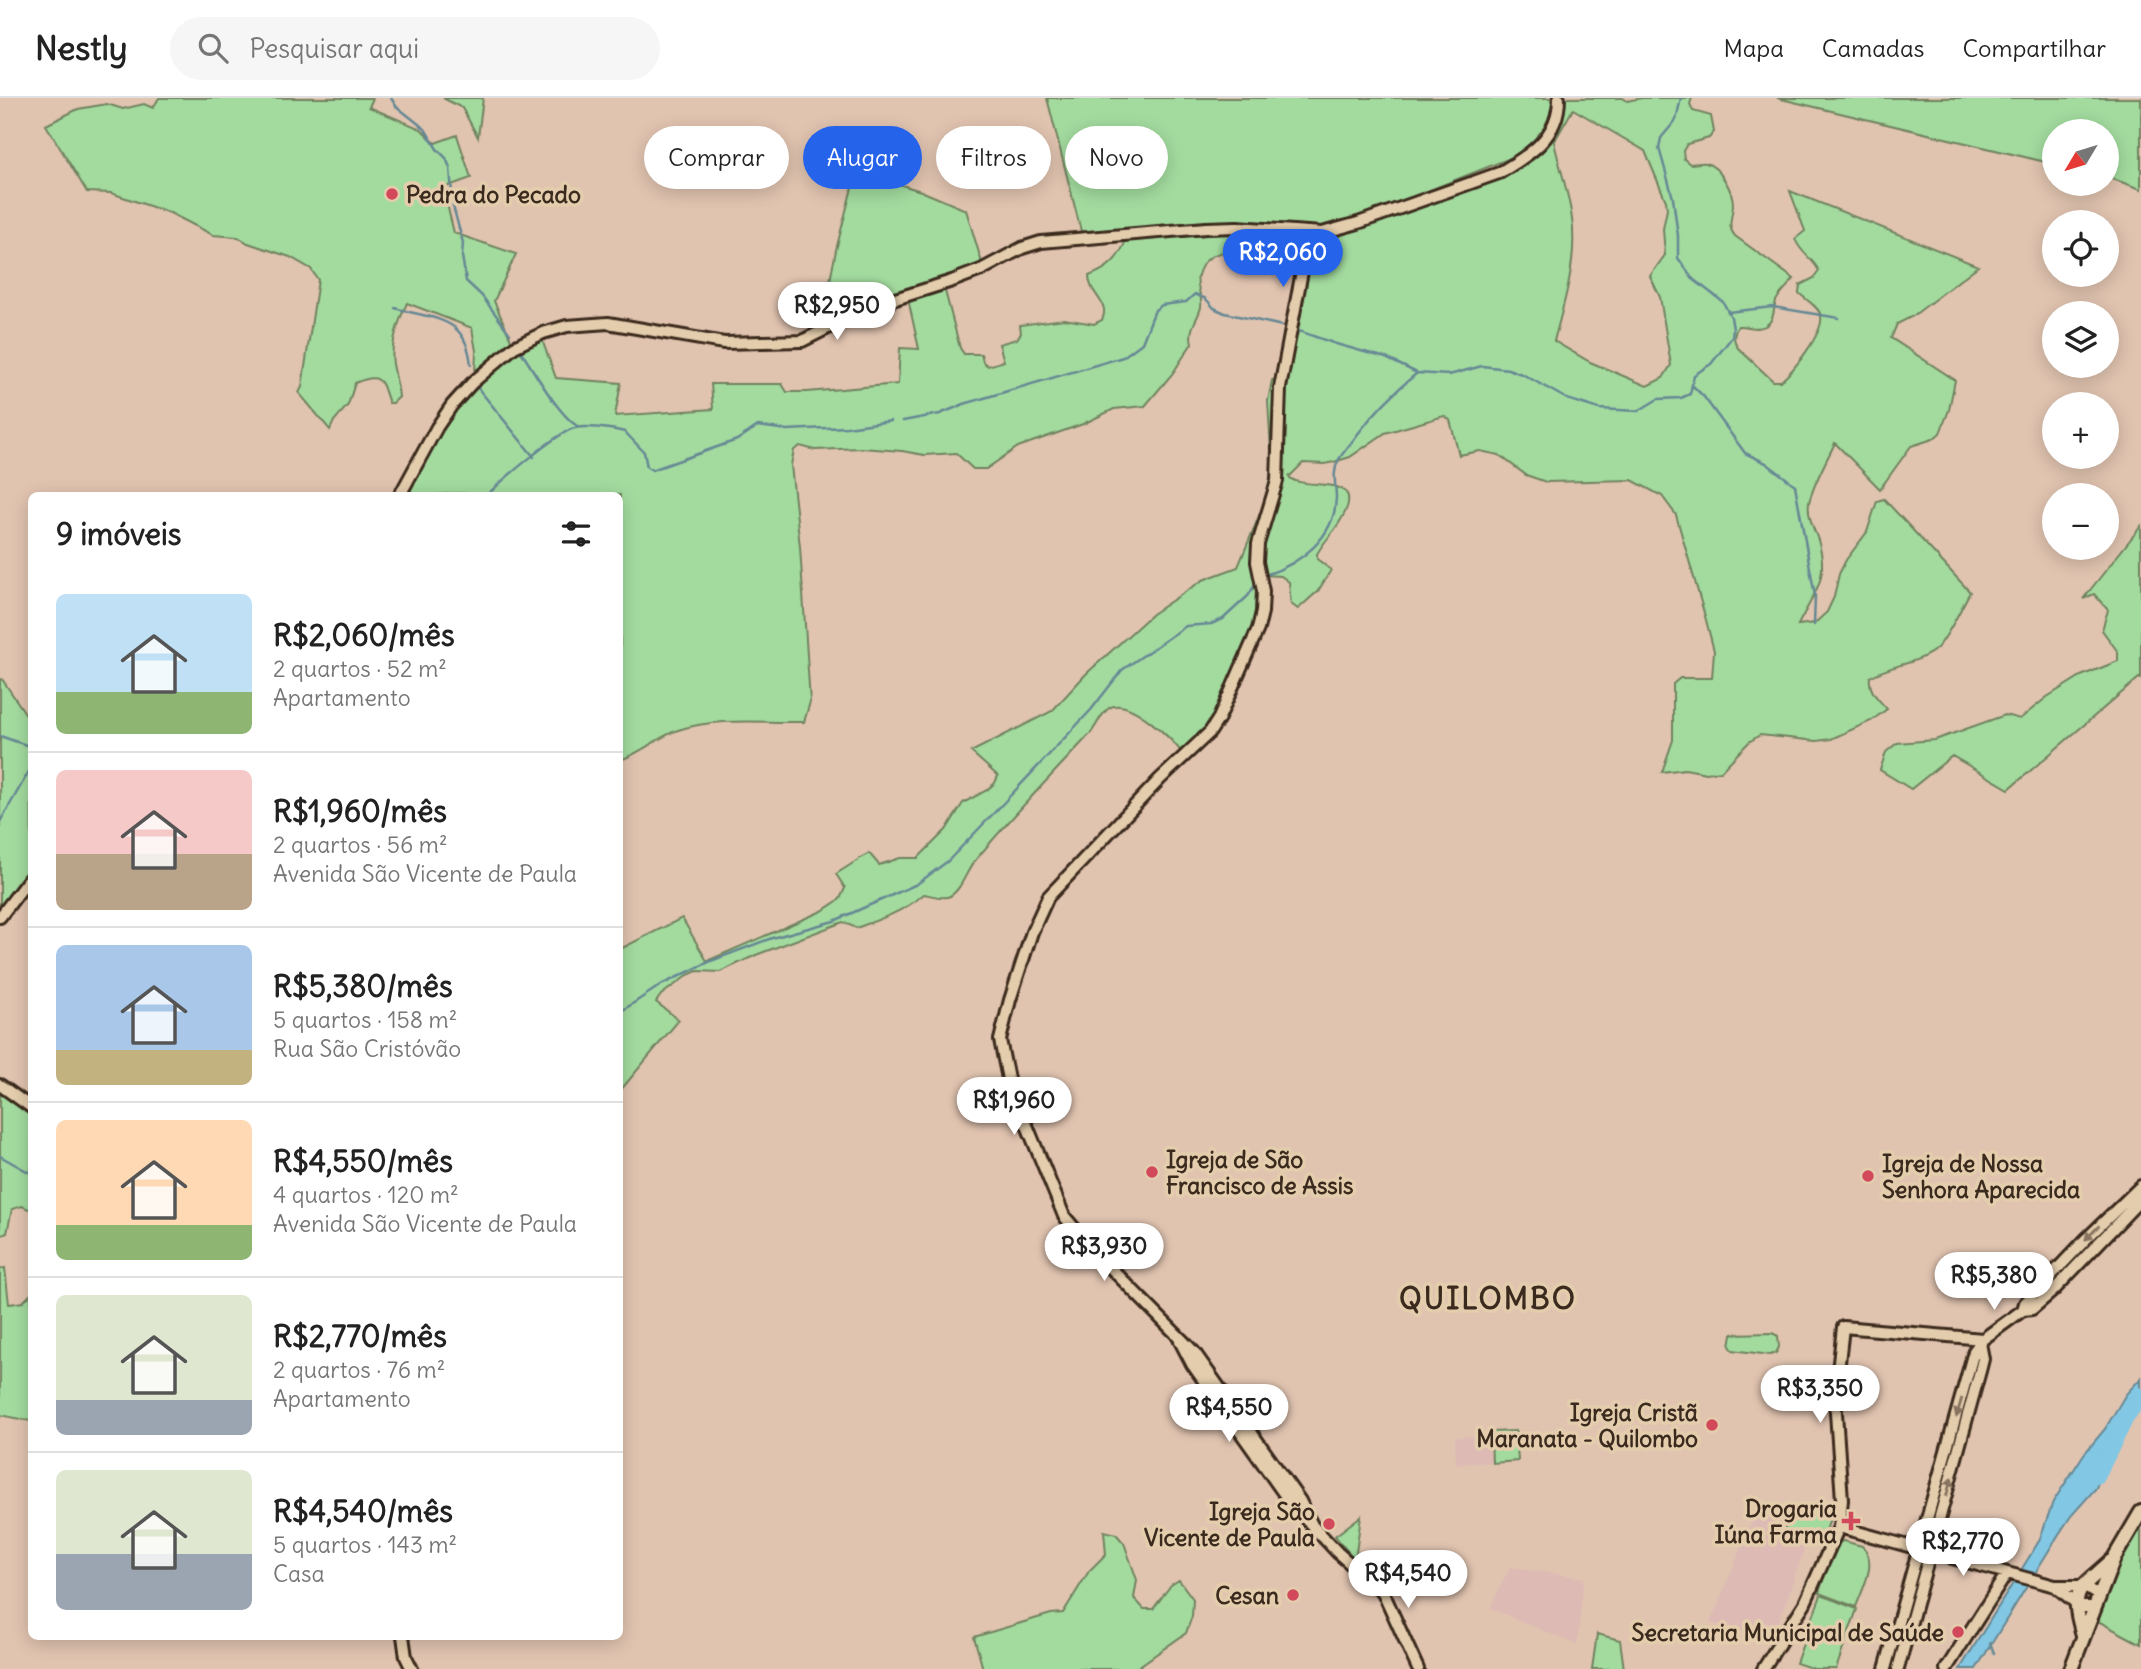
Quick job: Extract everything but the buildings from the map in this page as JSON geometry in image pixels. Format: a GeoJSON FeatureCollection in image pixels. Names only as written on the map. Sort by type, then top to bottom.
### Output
{"type":"FeatureCollection","features":[{"type":"Feature","properties":{"kind":"main road"},"geometry":{"type":"LineString","coordinates":[[2071,1669],[2114,1558],[2141,1512]]}},
{"type":"Feature","properties":{"kind":"main road"},"geometry":{"type":"LineString","coordinates":[[2083,1635],[2075,1603],[2083,1586],[2114,1558]]}},
{"type":"Feature","properties":{"kind":"street"},"geometry":{"type":"LineString","coordinates":[[402,492],[437,427],[466,390],[520,343],[551,330],[608,323],[724,343],[802,341],[870,307],[981,270],[1022,248],[1041,242],[1206,228],[1322,233],[1499,173],[1544,141],[1559,109],[1559,98]]}},
{"type":"Feature","properties":{"kind":"street"},"geometry":{"type":"LineString","coordinates":[[1284,232],[1298,243],[1304,260]]}},
{"type":"Feature","properties":{"kind":"street"},"geometry":{"type":"LineString","coordinates":[[1322,233],[1307,247],[1279,398],[1277,481],[1258,544],[1257,562],[1263,591],[1258,629],[1219,718],[1210,732],[1160,779],[1067,875],[1041,909],[1001,1032],[1002,1058],[1063,1216],[1179,1338],[1192,1364],[1284,1494],[1338,1553],[1383,1592],[1418,1669]]}},
{"type":"Feature","properties":{"kind":"street"},"geometry":{"type":"LineString","coordinates":[[0,917],[28,880]]}},
{"type":"Feature","properties":{"kind":"street"},"geometry":{"type":"LineString","coordinates":[[0,1085],[28,1105]]}},
{"type":"Feature","properties":{"kind":"street"},"geometry":{"type":"LineString","coordinates":[[2023,1310],[2025,1303],[2141,1186]]}},
{"type":"Feature","properties":{"kind":"street"},"geometry":{"type":"LineString","coordinates":[[1885,1669],[1973,1355],[1981,1341],[2023,1310],[2032,1309],[2062,1283],[2141,1199]]}},
{"type":"Feature","properties":{"kind":"street"},"geometry":{"type":"LineString","coordinates":[[1763,1669],[1805,1603],[1839,1527],[1842,1492],[1835,1416],[1836,1377],[1843,1327],[1981,1341]]}},
{"type":"Feature","properties":{"kind":"street"},"geometry":{"type":"LineString","coordinates":[[1898,1669],[1980,1371],[1983,1354],[1981,1341]]}},
{"type":"Feature","properties":{"kind":"street"},"geometry":{"type":"LineString","coordinates":[[1839,1527],[2053,1586],[2083,1586],[2096,1601],[2084,1608],[2053,1586]]}},
{"type":"Feature","properties":{"kind":"street"},"geometry":{"type":"LineString","coordinates":[[1946,1669],[2011,1575]]}},
{"type":"Feature","properties":{"kind":"street"},"geometry":{"type":"LineString","coordinates":[[404,1640],[406,1657],[412,1669]]}},
{"type":"Feature","properties":{"kind":"shaded area"},"geometry":{"type":"Polygon","coordinates":[[[1516,1431],[1518,1461],[1456,1464],[1455,1437],[1477,1436],[1477,1432],[1516,1431]]]}},
{"type":"Feature","properties":{"kind":"shaded area"},"geometry":{"type":"Polygon","coordinates":[[[1803,1504],[1834,1511],[1824,1545],[1807,1542],[1774,1636],[1758,1631],[1757,1635],[1710,1623],[1759,1505],[1803,1504]]]}},
{"type":"Feature","properties":{"kind":"shaded area"},"geometry":{"type":"Polygon","coordinates":[[[1510,1567],[1584,1578],[1577,1645],[1490,1608],[1510,1567]]]}},
{"type":"Feature","properties":{"kind":"green space"},"geometry":{"type":"Polygon","coordinates":[[[159,98],[373,98],[369,107],[421,129],[435,143],[457,135],[471,178],[443,188],[454,233],[516,254],[494,301],[512,342],[475,374],[476,351],[472,328],[407,303],[398,324],[393,349],[399,397],[389,403],[380,381],[376,379],[355,383],[348,405],[330,430],[299,393],[318,280],[311,269],[290,257],[238,237],[213,235],[170,213],[111,193],[87,192],[46,125],[78,109],[107,104],[123,109],[144,104],[153,108],[159,98]]]}},
{"type":"Feature","properties":{"kind":"green space"},"geometry":{"type":"Polygon","coordinates":[[[443,98],[483,98],[478,137],[462,108],[443,98]]]}},
{"type":"Feature","properties":{"kind":"green space"},"geometry":{"type":"Polygon","coordinates":[[[1047,98],[1553,98],[1545,129],[1518,155],[1357,219],[1319,228],[1195,222],[1082,235],[1070,189],[1168,189],[1168,126],[1065,126],[1065,168],[1047,98]]]}},
{"type":"Feature","properties":{"kind":"green space"},"geometry":{"type":"Polygon","coordinates":[[[1561,98],[1623,98],[1627,101],[1642,98],[1692,98],[1690,104],[1693,111],[1711,116],[1714,132],[1709,138],[1687,144],[1683,151],[1684,159],[1690,164],[1706,163],[1716,169],[1731,193],[1732,232],[1794,279],[1778,298],[1768,324],[1758,328],[1738,326],[1734,335],[1738,348],[1773,381],[1781,381],[1793,369],[1807,351],[1821,323],[1818,310],[1799,293],[1800,285],[1814,278],[1819,271],[1795,239],[1805,231],[1790,191],[1978,266],[1913,316],[1897,324],[1891,338],[1955,380],[1949,410],[1940,433],[1933,439],[1911,446],[1880,489],[1835,443],[1816,481],[1809,503],[1822,565],[1815,594],[1798,625],[1815,623],[1827,612],[1846,560],[1867,532],[1877,501],[1884,499],[1970,592],[1936,649],[1921,658],[1870,677],[1872,691],[1887,709],[1871,721],[1831,739],[1817,741],[1760,735],[1749,742],[1721,771],[1706,773],[1685,769],[1662,772],[1673,740],[1673,684],[1680,678],[1712,678],[1714,651],[1676,515],[1662,496],[1632,480],[1546,482],[1526,475],[1499,455],[1480,451],[1459,455],[1450,420],[1444,416],[1385,433],[1350,457],[1325,464],[1303,463],[1289,477],[1296,481],[1341,488],[1347,494],[1348,503],[1342,518],[1317,554],[1317,559],[1331,570],[1318,591],[1298,609],[1291,604],[1289,582],[1281,576],[1260,575],[1263,605],[1230,679],[1217,719],[1183,754],[1170,739],[1142,716],[1123,707],[1110,707],[1090,734],[988,845],[950,896],[924,894],[900,910],[856,928],[843,922],[756,955],[720,972],[697,971],[688,975],[661,995],[656,1002],[679,1020],[623,1087],[623,948],[682,918],[707,961],[822,911],[840,899],[845,888],[836,874],[869,853],[879,865],[900,858],[918,858],[946,830],[963,803],[995,783],[998,776],[971,752],[1052,711],[1086,674],[1152,614],[1203,580],[1238,567],[1264,504],[1272,469],[1268,401],[1272,380],[1284,378],[1307,263],[1315,241],[1523,167],[1544,145],[1561,98]],[[1573,109],[1554,142],[1569,203],[1573,245],[1570,277],[1554,341],[1590,362],[1647,386],[1663,378],[1671,365],[1660,297],[1650,276],[1665,255],[1663,229],[1666,201],[1645,151],[1573,109]]]}},
{"type":"Feature","properties":{"kind":"green space"},"geometry":{"type":"Polygon","coordinates":[[[1777,98],[2141,98],[2141,189],[2119,181],[2119,119],[2042,119],[2042,161],[1777,98]]]}},
{"type":"Feature","properties":{"kind":"green space"},"geometry":{"type":"Polygon","coordinates":[[[852,189],[915,189],[966,210],[982,263],[961,274],[867,303],[821,327],[852,189]]]}},
{"type":"Feature","properties":{"kind":"green space"},"geometry":{"type":"Polygon","coordinates":[[[1236,233],[1282,238],[1294,247],[1272,253],[1222,252],[1208,259],[1198,275],[1201,307],[1192,328],[1192,343],[1173,373],[1145,406],[1114,409],[1083,424],[1018,447],[986,469],[973,469],[956,453],[924,455],[861,448],[815,450],[800,446],[794,450],[791,465],[800,547],[810,702],[804,722],[725,722],[694,726],[671,733],[623,759],[623,492],[411,492],[411,482],[432,441],[469,389],[526,344],[541,337],[556,378],[621,383],[615,416],[713,409],[711,384],[782,384],[787,392],[807,392],[898,384],[900,348],[919,349],[908,299],[944,287],[960,348],[964,354],[981,354],[983,362],[988,366],[1004,361],[999,344],[1017,339],[1021,333],[1020,325],[1064,319],[1094,324],[1102,320],[1104,308],[1092,288],[1089,276],[1112,262],[1126,240],[1236,233]]]}},
{"type":"Feature","properties":{"kind":"green space"},"geometry":{"type":"Polygon","coordinates":[[[2141,526],[2141,679],[2009,789],[1952,756],[1911,789],[1880,770],[1886,752],[1897,743],[1935,740],[2005,715],[2020,719],[2047,697],[2081,676],[2118,661],[2118,652],[2102,630],[2108,610],[2094,594],[2083,599],[2114,560],[2119,560],[2119,554],[2141,526]]]}},
{"type":"Feature","properties":{"kind":"green space"},"geometry":{"type":"Polygon","coordinates":[[[2,679],[28,718],[28,873],[0,907],[2,679]]]}},
{"type":"Feature","properties":{"kind":"green space"},"geometry":{"type":"Polygon","coordinates":[[[0,1091],[28,1111],[28,1209],[22,1206],[12,1209],[7,1233],[0,1236],[0,1091]]]}},
{"type":"Feature","properties":{"kind":"green space"},"geometry":{"type":"Polygon","coordinates":[[[5,1268],[9,1304],[23,1302],[28,1297],[28,1420],[0,1415],[0,1269],[5,1268]]]}},
{"type":"Feature","properties":{"kind":"green space"},"geometry":{"type":"Polygon","coordinates":[[[1772,1333],[1778,1336],[1779,1347],[1776,1353],[1770,1355],[1733,1350],[1730,1346],[1732,1334],[1772,1333]]]}},
{"type":"Feature","properties":{"kind":"green space"},"geometry":{"type":"Polygon","coordinates":[[[1516,1431],[1518,1461],[1492,1463],[1491,1432],[1516,1431]]]}},
{"type":"Feature","properties":{"kind":"green space"},"geometry":{"type":"Polygon","coordinates":[[[1792,1506],[1803,1509],[1805,1506],[1831,1515],[1822,1544],[1784,1532],[1792,1506]]]}},
{"type":"Feature","properties":{"kind":"green space"},"geometry":{"type":"Polygon","coordinates":[[[1361,1516],[1355,1560],[1335,1536],[1361,1516]]]}},
{"type":"Feature","properties":{"kind":"green space"},"geometry":{"type":"Polygon","coordinates":[[[2141,1530],[2141,1644],[2094,1619],[2128,1541],[2141,1530]]]}},
{"type":"Feature","properties":{"kind":"green space"},"geometry":{"type":"Polygon","coordinates":[[[1104,1531],[1116,1534],[1124,1543],[1137,1580],[1134,1598],[1144,1609],[1153,1609],[1171,1585],[1179,1580],[1193,1599],[1192,1616],[1186,1633],[1135,1669],[983,1669],[974,1637],[1051,1614],[1063,1613],[1089,1571],[1106,1554],[1104,1531]]]}},
{"type":"Feature","properties":{"kind":"green space"},"geometry":{"type":"Polygon","coordinates":[[[1843,1541],[1862,1546],[1869,1560],[1868,1576],[1856,1607],[1819,1593],[1833,1548],[1843,1541]]]}},
{"type":"Feature","properties":{"kind":"green space"},"geometry":{"type":"Polygon","coordinates":[[[1821,1595],[1857,1609],[1836,1669],[1814,1669],[1796,1663],[1821,1595]]]}},
{"type":"Feature","properties":{"kind":"green space"},"geometry":{"type":"Polygon","coordinates":[[[1597,1634],[1620,1640],[1624,1669],[1592,1669],[1597,1634]]]}},
{"type":"Feature","properties":{"kind":"water"},"geometry":{"type":"Polygon","coordinates":[[[2141,1378],[2141,1397],[2128,1414],[2109,1451],[2096,1488],[2059,1534],[1976,1669],[1960,1669],[2039,1541],[2053,1502],[2084,1454],[2105,1429],[2126,1394],[2141,1378]]]}},
{"type":"Feature","properties":{"kind":"waterway"},"geometry":{"type":"LineString","coordinates":[[391,98],[396,106],[425,129],[446,158],[450,168],[453,206],[463,243],[466,281],[482,296],[510,334]]}},
{"type":"Feature","properties":{"kind":"waterway"},"geometry":{"type":"LineString","coordinates":[[1293,329],[1386,358],[1417,373],[1449,375],[1482,366],[1508,369],[1567,399],[1599,409],[1638,411],[1658,399],[1681,398],[1690,394],[1694,375],[1711,364],[1732,337],[1733,329],[1731,317],[1723,302],[1693,279],[1678,258],[1673,198],[1659,148],[1661,138],[1676,120],[1681,98]]}},
{"type":"Feature","properties":{"kind":"waterway"},"geometry":{"type":"LineString","coordinates":[[903,421],[940,414],[964,404],[1123,357],[1142,343],[1155,310],[1162,305],[1186,302],[1195,294],[1225,313],[1287,327]]}},
{"type":"Feature","properties":{"kind":"waterway"},"geometry":{"type":"LineString","coordinates":[[1728,312],[1773,307],[1839,318]]}},
{"type":"Feature","properties":{"kind":"waterway"},"geometry":{"type":"LineString","coordinates":[[395,308],[435,318],[455,328],[468,349],[471,365]]}},
{"type":"Feature","properties":{"kind":"waterway"},"geometry":{"type":"LineString","coordinates":[[518,347],[555,403],[571,422],[579,427]]}},
{"type":"Feature","properties":{"kind":"waterway"},"geometry":{"type":"LineString","coordinates":[[1265,575],[1291,564],[1322,537],[1334,512],[1336,466],[1342,454],[1378,410],[1417,373]]}},
{"type":"Feature","properties":{"kind":"waterway"},"geometry":{"type":"LineString","coordinates":[[1693,386],[1745,453],[1766,463],[1795,485],[1815,596],[1814,625]]}},
{"type":"Feature","properties":{"kind":"waterway"},"geometry":{"type":"LineString","coordinates":[[477,387],[534,457]]}},
{"type":"Feature","properties":{"kind":"waterway"},"geometry":{"type":"LineString","coordinates":[[490,492],[543,447],[567,431],[580,427],[625,432],[644,452],[647,467],[652,470],[737,440],[758,426],[787,430],[847,427],[891,421]]}},
{"type":"Feature","properties":{"kind":"waterway"},"geometry":{"type":"LineString","coordinates":[[623,1010],[661,985],[711,961],[772,938],[834,921],[917,884],[948,861],[1091,710],[1122,670],[1186,626],[1211,624],[1223,619],[1248,596],[1255,585]]}},
{"type":"Feature","properties":{"kind":"waterway"},"geometry":{"type":"LineString","coordinates":[[0,736],[28,746]]}},
{"type":"Feature","properties":{"kind":"waterway"},"geometry":{"type":"LineString","coordinates":[[0,822],[28,773]]}},
{"type":"Feature","properties":{"kind":"waterway"},"geometry":{"type":"LineString","coordinates":[[0,1156],[28,1172]]}},
{"type":"Feature","properties":{"kind":"waterway"},"geometry":{"type":"LineString","coordinates":[[2097,1476],[2127,1416],[2141,1396]]}},
{"type":"Feature","properties":{"kind":"waterway"},"geometry":{"type":"LineString","coordinates":[[1990,1643],[1994,1653]]}},
{"type":"Feature","properties":{"kind":"place","name":"Pedra do Pecado"},"geometry":{"type":"Point","coordinates":[392,194]}},
{"type":"Feature","properties":{"kind":"place","name":"Igreja de São Francisco de Assis"},"geometry":{"type":"Point","coordinates":[1152,1172]}},
{"type":"Feature","properties":{"kind":"place","name":"Igreja de Nossa Senhora Aparecida"},"geometry":{"type":"Point","coordinates":[1868,1176]}},
{"type":"Feature","properties":{"kind":"place","name":"Igreja Cristã Maranata - Quilombo"},"geometry":{"type":"Point","coordinates":[1712,1425]}},
{"type":"Feature","properties":{"kind":"place","name":"Drogaria Iúna Farma"},"geometry":{"type":"Point","coordinates":[1851,1521]}},
{"type":"Feature","properties":{"kind":"place","name":"Igreja São Vicente de Paula"},"geometry":{"type":"Point","coordinates":[1329,1524]}},
{"type":"Feature","properties":{"kind":"place","name":"Cesan"},"geometry":{"type":"Point","coordinates":[1293,1595]}},
{"type":"Feature","properties":{"kind":"place","name":"Secretaria Municipal de Saúde"},"geometry":{"type":"Point","coordinates":[1958,1632]}},
{"type":"Feature","properties":{"kind":"district","name":"QUILOMBO"},"geometry":{"type":"Point","coordinates":[1488,1298]}}]}
